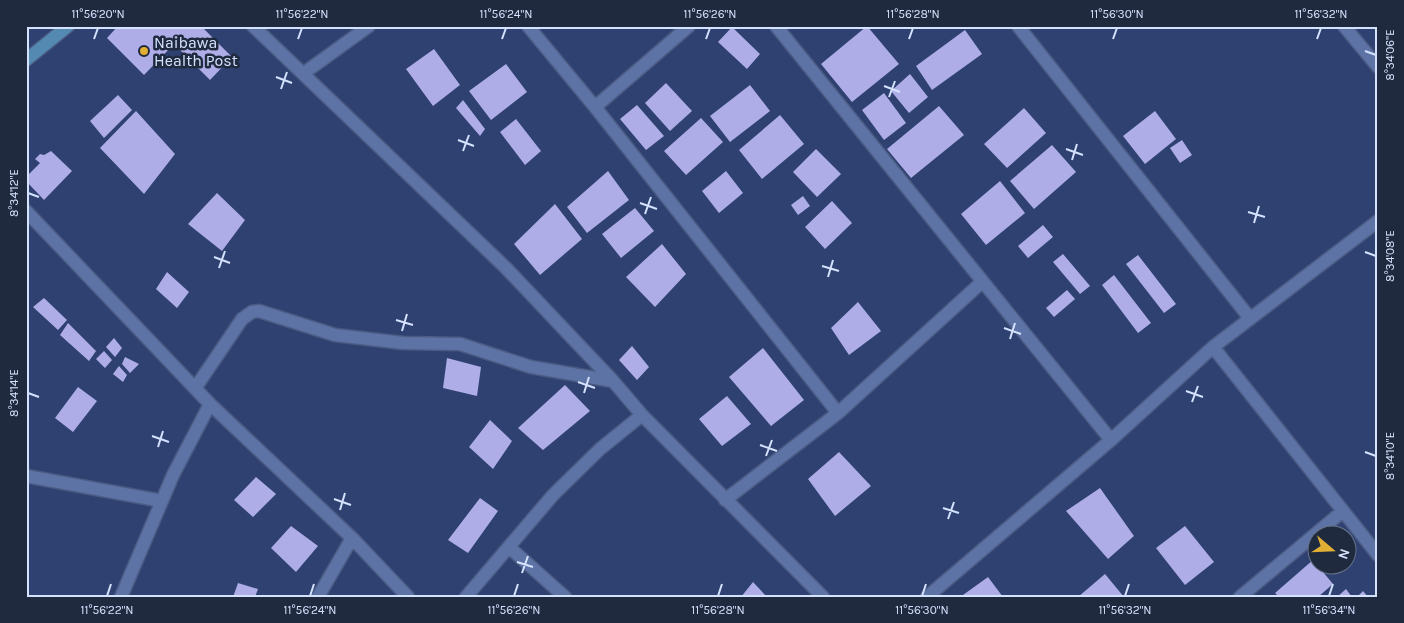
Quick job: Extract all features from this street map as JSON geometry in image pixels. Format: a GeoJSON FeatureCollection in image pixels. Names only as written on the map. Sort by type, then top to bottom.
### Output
{"type":"FeatureCollection","features":[{"type":"Feature","properties":{"kind":"street"},"geometry":{"type":"LineString","coordinates":[[26,60],[68,26]]}},
{"type":"Feature","properties":{"kind":"street"},"geometry":{"type":"LineString","coordinates":[[253,26],[506,268],[613,381],[642,415],[823,597]]}},
{"type":"Feature","properties":{"kind":"street"},"geometry":{"type":"LineString","coordinates":[[304,73],[369,26]]}},
{"type":"Feature","properties":{"kind":"street"},"geometry":{"type":"LineString","coordinates":[[528,26],[595,107],[838,413]]}},
{"type":"Feature","properties":{"kind":"street"},"geometry":{"type":"LineString","coordinates":[[595,107],[689,26]]}},
{"type":"Feature","properties":{"kind":"street"},"geometry":{"type":"LineString","coordinates":[[776,26],[1111,440]]}},
{"type":"Feature","properties":{"kind":"street"},"geometry":{"type":"LineString","coordinates":[[1018,26],[1249,317]]}},
{"type":"Feature","properties":{"kind":"street"},"geometry":{"type":"LineString","coordinates":[[1344,26],[1378,67]]}},
{"type":"Feature","properties":{"kind":"street"},"geometry":{"type":"LineString","coordinates":[[27,213],[178,371],[196,387],[210,404],[352,538],[408,597]]}},
{"type":"Feature","properties":{"kind":"street"},"geometry":{"type":"LineString","coordinates":[[927,597],[1111,440],[1213,347],[1249,317],[1378,221]]}},
{"type":"Feature","properties":{"kind":"street"},"geometry":{"type":"LineString","coordinates":[[725,500],[838,413],[982,282]]}},
{"type":"Feature","properties":{"kind":"street"},"geometry":{"type":"LineString","coordinates":[[196,387],[242,319],[252,312],[259,311],[335,335],[402,343],[460,344],[531,367],[613,381]]}},
{"type":"Feature","properties":{"kind":"street"},"geometry":{"type":"LineString","coordinates":[[1213,347],[1378,554]]}},
{"type":"Feature","properties":{"kind":"street"},"geometry":{"type":"LineString","coordinates":[[121,597],[173,475],[210,404]]}},
{"type":"Feature","properties":{"kind":"street"},"geometry":{"type":"LineString","coordinates":[[466,597],[553,495],[600,449],[642,415]]}},
{"type":"Feature","properties":{"kind":"street"},"geometry":{"type":"LineString","coordinates":[[26,476],[162,501]]}},
{"type":"Feature","properties":{"kind":"street"},"geometry":{"type":"LineString","coordinates":[[1240,597],[1343,510]]}},
{"type":"Feature","properties":{"kind":"street"},"geometry":{"type":"LineString","coordinates":[[318,597],[352,538]]}},
{"type":"Feature","properties":{"kind":"street"},"geometry":{"type":"LineString","coordinates":[[509,547],[565,597]]}},
{"type":"Feature","properties":{"kind":"building","name":"Naibawa Health Post"},"geometry":{"type":"Polygon","coordinates":[[[118,26],[201,26],[232,57],[210,80],[174,44],[144,75],[107,38],[118,26]]]}},
{"type":"Feature","properties":{"kind":"building"},"geometry":{"type":"Polygon","coordinates":[[[867,26],[899,64],[852,102],[821,64],[867,26]]]}},
{"type":"Feature","properties":{"kind":"building"},"geometry":{"type":"Polygon","coordinates":[[[732,27],[760,54],[747,69],[718,42],[732,27]]]}},
{"type":"Feature","properties":{"kind":"building"},"geometry":{"type":"Polygon","coordinates":[[[965,30],[982,54],[932,90],[916,66],[965,30]]]}},
{"type":"Feature","properties":{"kind":"building"},"geometry":{"type":"Polygon","coordinates":[[[434,49],[460,85],[433,106],[406,69],[434,49]]]}},
{"type":"Feature","properties":{"kind":"building"},"geometry":{"type":"Polygon","coordinates":[[[506,64],[527,92],[491,120],[469,91],[506,64]]]}},
{"type":"Feature","properties":{"kind":"building"},"geometry":{"type":"Polygon","coordinates":[[[910,74],[928,97],[909,113],[891,91],[910,74]]]}},
{"type":"Feature","properties":{"kind":"building"},"geometry":{"type":"Polygon","coordinates":[[[666,83],[692,111],[670,131],[645,103],[666,83]]]}},
{"type":"Feature","properties":{"kind":"building"},"geometry":{"type":"Polygon","coordinates":[[[750,85],[770,111],[730,142],[710,116],[750,85]]]}},
{"type":"Feature","properties":{"kind":"building"},"geometry":{"type":"Polygon","coordinates":[[[884,93],[906,123],[884,140],[862,110],[884,93]]]}},
{"type":"Feature","properties":{"kind":"building"},"geometry":{"type":"Polygon","coordinates":[[[118,95],[132,110],[104,138],[90,121],[118,95]]]}},
{"type":"Feature","properties":{"kind":"building"},"geometry":{"type":"Polygon","coordinates":[[[463,100],[485,129],[480,136],[456,108],[463,100]]]}},
{"type":"Feature","properties":{"kind":"building"},"geometry":{"type":"Polygon","coordinates":[[[637,105],[664,136],[646,150],[620,119],[637,105]]]}},
{"type":"Feature","properties":{"kind":"building"},"geometry":{"type":"Polygon","coordinates":[[[939,106],[964,135],[911,178],[887,149],[939,106]]]}},
{"type":"Feature","properties":{"kind":"building"},"geometry":{"type":"Polygon","coordinates":[[[1024,108],[1046,133],[1007,168],[984,144],[1024,108]]]}},
{"type":"Feature","properties":{"kind":"building"},"geometry":{"type":"Polygon","coordinates":[[[136,111],[175,154],[144,194],[100,148],[136,111]]]}},
{"type":"Feature","properties":{"kind":"building"},"geometry":{"type":"Polygon","coordinates":[[[1155,111],[1176,139],[1145,164],[1123,136],[1155,111]]]}},
{"type":"Feature","properties":{"kind":"building"},"geometry":{"type":"Polygon","coordinates":[[[780,115],[804,144],[762,179],[739,150],[780,115]]]}},
{"type":"Feature","properties":{"kind":"building"},"geometry":{"type":"Polygon","coordinates":[[[701,118],[723,142],[686,175],[664,151],[701,118]]]}},
{"type":"Feature","properties":{"kind":"building"},"geometry":{"type":"Polygon","coordinates":[[[516,119],[541,151],[525,165],[500,132],[516,119]]]}},
{"type":"Feature","properties":{"kind":"building"},"geometry":{"type":"Polygon","coordinates":[[[1182,140],[1192,155],[1180,163],[1170,148],[1182,140]]]}},
{"type":"Feature","properties":{"kind":"building"},"geometry":{"type":"Polygon","coordinates":[[[1052,145],[1076,172],[1034,209],[1010,181],[1052,145]]]}},
{"type":"Feature","properties":{"kind":"building"},"geometry":{"type":"Polygon","coordinates":[[[816,149],[841,174],[817,197],[793,172],[816,149]]]}},
{"type":"Feature","properties":{"kind":"building"},"geometry":{"type":"Polygon","coordinates":[[[51,151],[72,171],[44,200],[26,181],[26,177],[40,163],[35,159],[40,154],[44,155],[51,151]]]}},
{"type":"Feature","properties":{"kind":"building"},"geometry":{"type":"Polygon","coordinates":[[[608,171],[629,200],[587,233],[567,207],[608,171]]]}},
{"type":"Feature","properties":{"kind":"building"},"geometry":{"type":"Polygon","coordinates":[[[726,171],[743,193],[719,213],[702,191],[726,171]]]}},
{"type":"Feature","properties":{"kind":"building"},"geometry":{"type":"Polygon","coordinates":[[[1000,181],[1025,213],[986,245],[961,214],[1000,181]]]}},
{"type":"Feature","properties":{"kind":"building"},"geometry":{"type":"Polygon","coordinates":[[[217,193],[245,220],[222,251],[188,224],[217,193]]]}},
{"type":"Feature","properties":{"kind":"building"},"geometry":{"type":"Polygon","coordinates":[[[803,196],[810,206],[798,215],[791,205],[803,196]]]}},
{"type":"Feature","properties":{"kind":"building"},"geometry":{"type":"Polygon","coordinates":[[[832,201],[852,223],[825,249],[805,227],[832,201]]]}},
{"type":"Feature","properties":{"kind":"building"},"geometry":{"type":"Polygon","coordinates":[[[555,204],[582,239],[540,275],[514,244],[555,204]]]}},
{"type":"Feature","properties":{"kind":"building"},"geometry":{"type":"Polygon","coordinates":[[[635,208],[654,231],[621,258],[602,234],[635,208]]]}},
{"type":"Feature","properties":{"kind":"building"},"geometry":{"type":"Polygon","coordinates":[[[1043,225],[1053,237],[1028,258],[1018,246],[1043,225]]]}},
{"type":"Feature","properties":{"kind":"building"},"geometry":{"type":"Polygon","coordinates":[[[662,244],[686,274],[655,307],[626,277],[662,244]]]}},
{"type":"Feature","properties":{"kind":"building"},"geometry":{"type":"Polygon","coordinates":[[[1063,254],[1090,286],[1080,294],[1053,262],[1063,254]]]}},
{"type":"Feature","properties":{"kind":"building"},"geometry":{"type":"Polygon","coordinates":[[[1138,255],[1176,304],[1164,313],[1126,264],[1138,255]]]}},
{"type":"Feature","properties":{"kind":"building"},"geometry":{"type":"Polygon","coordinates":[[[167,272],[189,292],[177,308],[156,289],[167,272]]]}},
{"type":"Feature","properties":{"kind":"building"},"geometry":{"type":"Polygon","coordinates":[[[1114,275],[1151,323],[1138,333],[1102,285],[1114,275]]]}},
{"type":"Feature","properties":{"kind":"building"},"geometry":{"type":"Polygon","coordinates":[[[1067,290],[1075,299],[1054,317],[1046,308],[1067,290]]]}},
{"type":"Feature","properties":{"kind":"building"},"geometry":{"type":"Polygon","coordinates":[[[44,298],[67,320],[58,330],[33,307],[44,298]]]}},
{"type":"Feature","properties":{"kind":"building"},"geometry":{"type":"Polygon","coordinates":[[[858,302],[881,331],[849,355],[831,328],[858,302]]]}},
{"type":"Feature","properties":{"kind":"building"},"geometry":{"type":"Polygon","coordinates":[[[68,323],[96,351],[89,361],[60,335],[68,323]]]}},
{"type":"Feature","properties":{"kind":"building"},"geometry":{"type":"Polygon","coordinates":[[[114,338],[122,348],[115,357],[106,347],[114,338]]]}},
{"type":"Feature","properties":{"kind":"building"},"geometry":{"type":"Polygon","coordinates":[[[632,346],[649,367],[637,380],[619,360],[632,346]]]}},
{"type":"Feature","properties":{"kind":"building"},"geometry":{"type":"Polygon","coordinates":[[[763,348],[804,400],[771,426],[729,377],[763,348]]]}},
{"type":"Feature","properties":{"kind":"building"},"geometry":{"type":"Polygon","coordinates":[[[104,351],[112,360],[105,368],[96,359],[104,351]]]}},
{"type":"Feature","properties":{"kind":"building"},"geometry":{"type":"Polygon","coordinates":[[[125,357],[139,364],[130,373],[122,364],[125,357]]]}},
{"type":"Feature","properties":{"kind":"building"},"geometry":{"type":"Polygon","coordinates":[[[447,358],[481,367],[477,396],[443,388],[447,358]]]}},
{"type":"Feature","properties":{"kind":"building"},"geometry":{"type":"Polygon","coordinates":[[[119,366],[127,375],[123,382],[113,374],[119,366]]]}},
{"type":"Feature","properties":{"kind":"building"},"geometry":{"type":"Polygon","coordinates":[[[565,385],[590,411],[543,450],[518,428],[565,385]]]}},
{"type":"Feature","properties":{"kind":"building"},"geometry":{"type":"Polygon","coordinates":[[[78,387],[97,401],[73,432],[55,418],[78,387]]]}},
{"type":"Feature","properties":{"kind":"building"},"geometry":{"type":"Polygon","coordinates":[[[727,396],[751,424],[722,446],[699,419],[727,396]]]}},
{"type":"Feature","properties":{"kind":"building"},"geometry":{"type":"Polygon","coordinates":[[[490,420],[512,441],[493,469],[469,447],[490,420]]]}},
{"type":"Feature","properties":{"kind":"building"},"geometry":{"type":"Polygon","coordinates":[[[839,452],[871,486],[835,516],[808,479],[839,452]]]}},
{"type":"Feature","properties":{"kind":"building"},"geometry":{"type":"Polygon","coordinates":[[[256,477],[276,494],[253,517],[234,500],[256,477]]]}},
{"type":"Feature","properties":{"kind":"building"},"geometry":{"type":"Polygon","coordinates":[[[1100,488],[1134,536],[1108,559],[1066,511],[1100,488]]]}},
{"type":"Feature","properties":{"kind":"building"},"geometry":{"type":"Polygon","coordinates":[[[480,498],[498,511],[468,553],[448,540],[480,498]]]}},
{"type":"Feature","properties":{"kind":"building"},"geometry":{"type":"Polygon","coordinates":[[[291,526],[318,546],[296,572],[271,548],[291,526]]]}},
{"type":"Feature","properties":{"kind":"building"},"geometry":{"type":"Polygon","coordinates":[[[1185,526],[1214,562],[1185,585],[1156,548],[1185,526]]]}},
{"type":"Feature","properties":{"kind":"building"},"geometry":{"type":"Polygon","coordinates":[[[1306,566],[1306,576],[1326,576],[1333,584],[1318,597],[1279,597],[1275,593],[1306,566]]]}},
{"type":"Feature","properties":{"kind":"building"},"geometry":{"type":"Polygon","coordinates":[[[1105,574],[1124,597],[1078,597],[1105,574]]]}},
{"type":"Feature","properties":{"kind":"building"},"geometry":{"type":"Polygon","coordinates":[[[988,577],[1003,597],[963,595],[988,577]]]}},
{"type":"Feature","properties":{"kind":"building"},"geometry":{"type":"Polygon","coordinates":[[[753,582],[767,597],[741,597],[753,582]]]}},
{"type":"Feature","properties":{"kind":"building"},"geometry":{"type":"Polygon","coordinates":[[[238,583],[258,589],[255,597],[233,597],[238,583]]]}},
{"type":"Feature","properties":{"kind":"building"},"geometry":{"type":"Polygon","coordinates":[[[1346,589],[1352,597],[1337,597],[1346,589]]]}},
{"type":"Feature","properties":{"kind":"building"},"geometry":{"type":"Polygon","coordinates":[[[1363,591],[1368,597],[1357,597],[1363,591]]]}},
{"type":"Feature","properties":{"kind":"place","name":"Naibawa Health Post"},"geometry":{"type":"Point","coordinates":[144,51]}}]}
